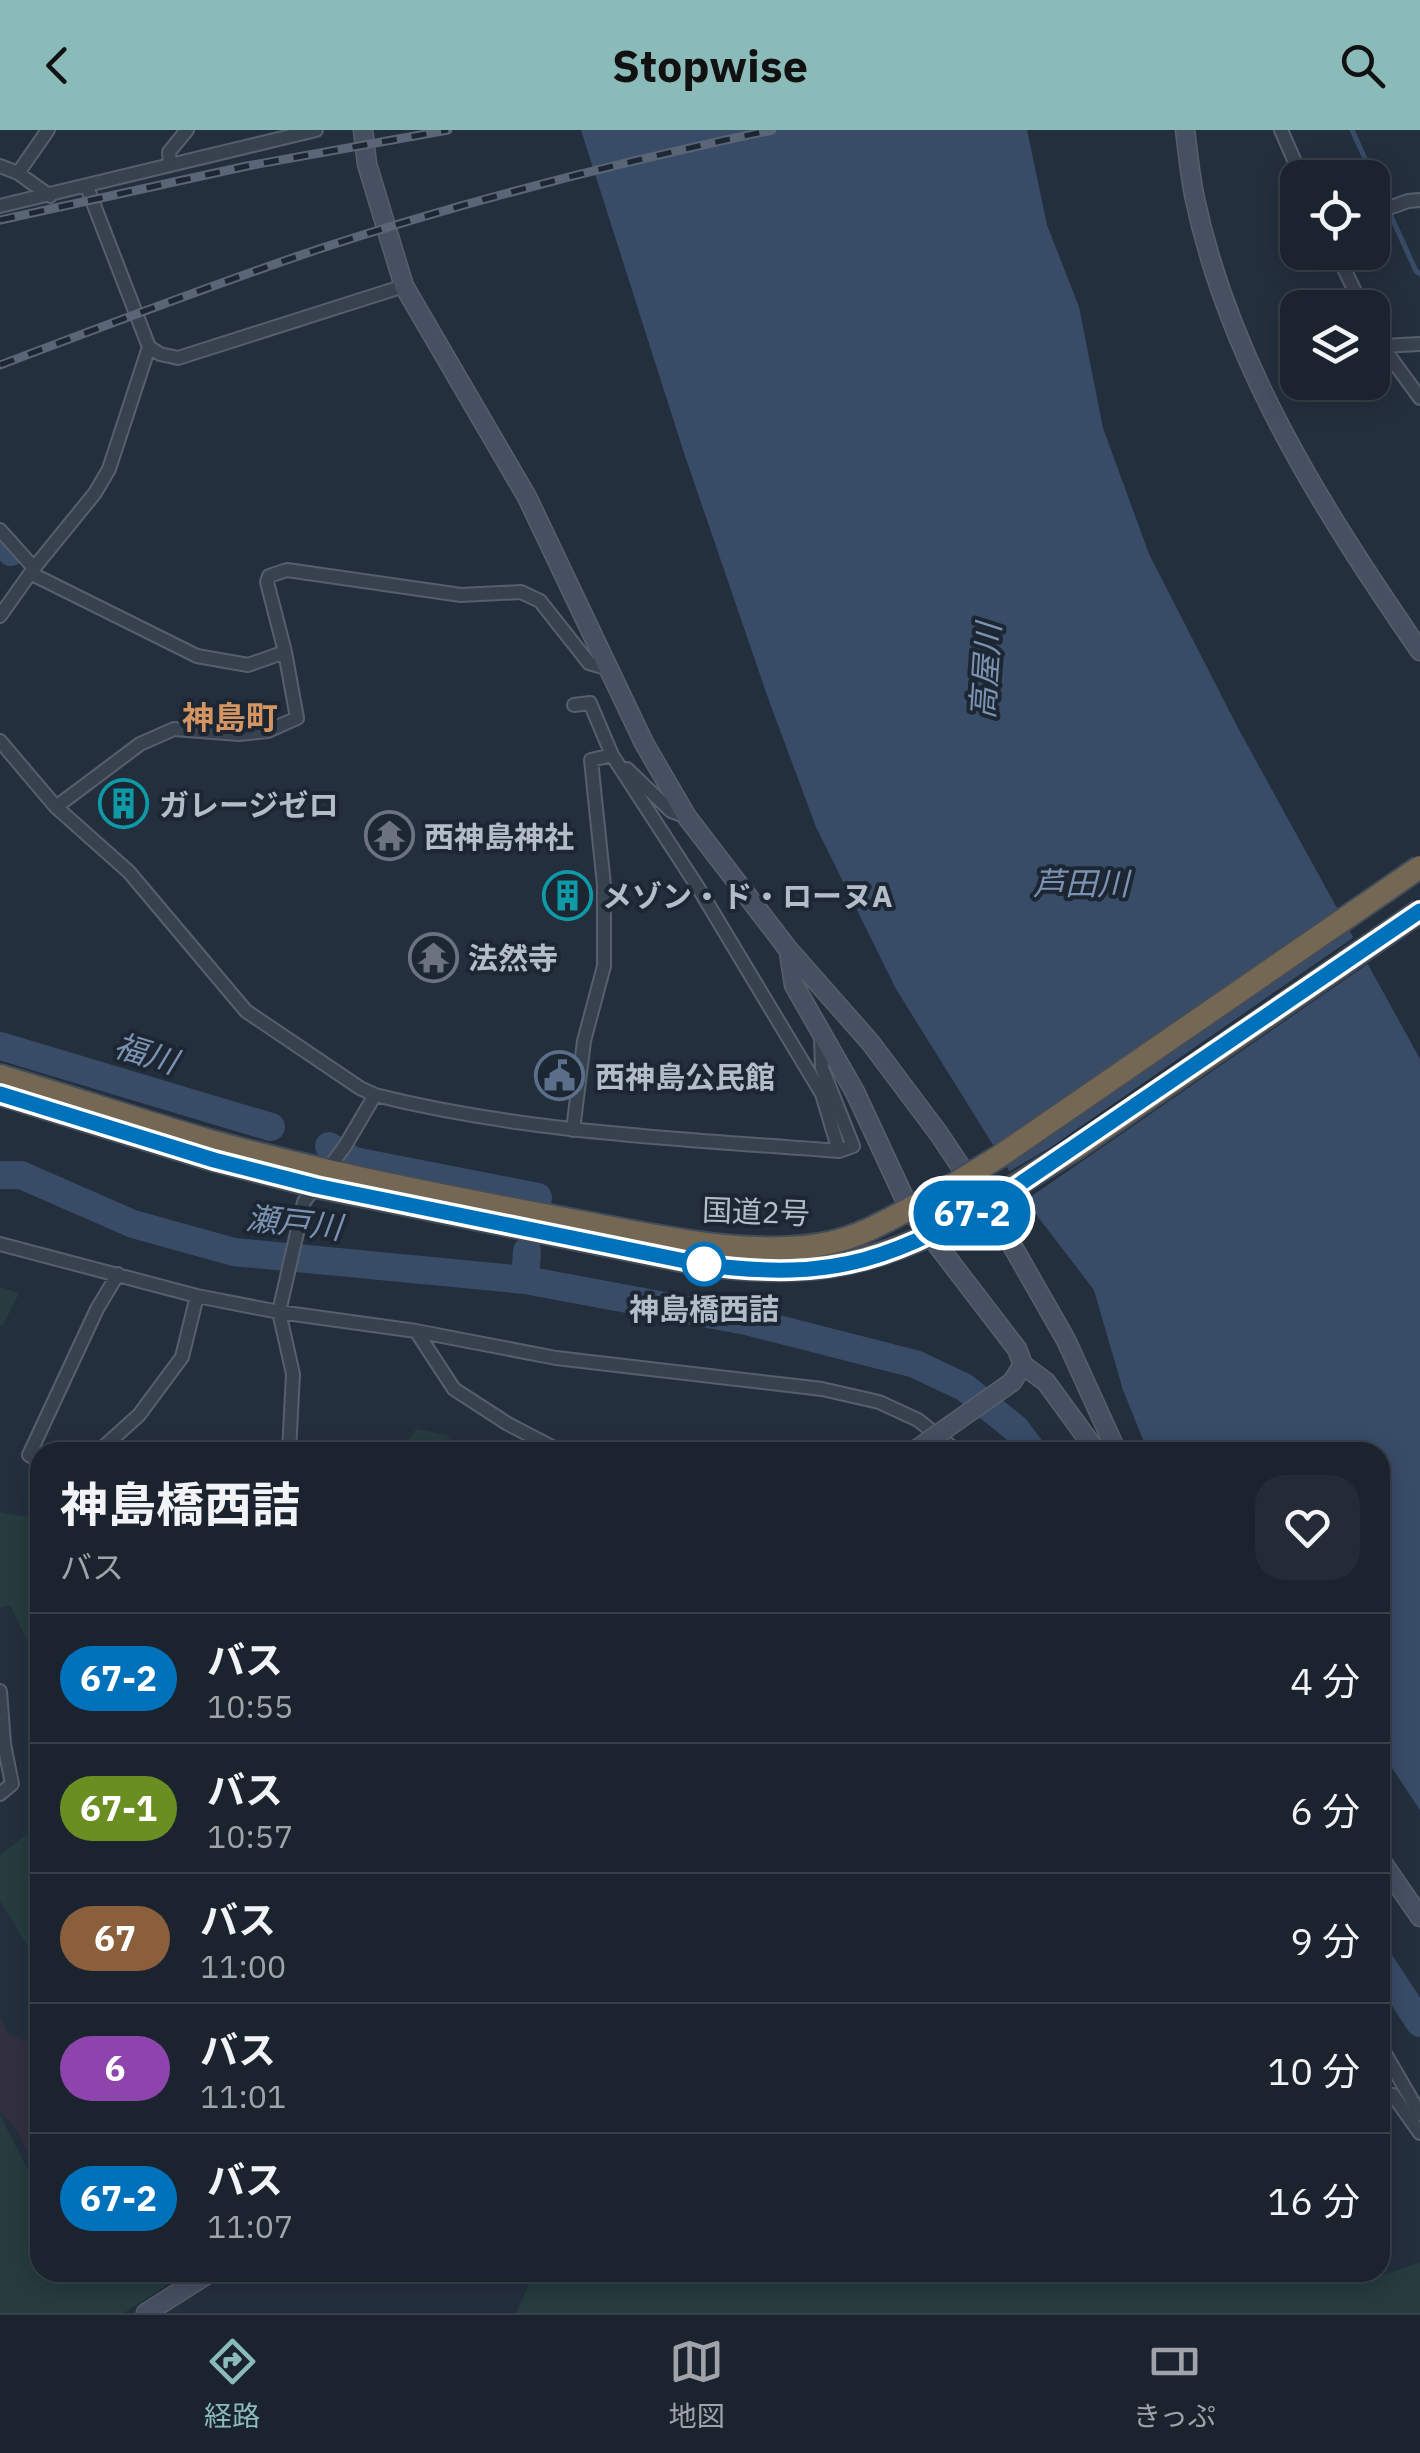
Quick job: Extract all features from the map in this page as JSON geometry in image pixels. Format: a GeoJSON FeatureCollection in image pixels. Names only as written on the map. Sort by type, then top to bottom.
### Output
{"type":"FeatureCollection","features":[{"type":"Feature","properties":{"kind":"highway","name":"国道2号"},"geometry":{"type":"LineString","coordinates":[[0,1094],[214,1160],[325,1174],[640,1232],[760,1247],[829,1243],[858,1234],[940,1193],[1000,1156],[1420,867]]}},
{"type":"Feature","properties":{"kind":"highway","name":"国道2号"},"geometry":{"type":"LineString","coordinates":[[0,1076],[516,1229],[751,1270],[788,1272],[840,1266],[890,1253],[959,1220],[1076,1148],[1420,911]]}},
{"type":"Feature","properties":{"kind":"street"},"geometry":{"type":"LineString","coordinates":[[18,173],[48,130]]}},
{"type":"Feature","properties":{"kind":"street"},"geometry":{"type":"LineString","coordinates":[[170,163],[169,152],[187,130]]}},
{"type":"Feature","properties":{"kind":"street"},"geometry":{"type":"LineString","coordinates":[[0,206],[284,134],[316,130]]}},
{"type":"Feature","properties":{"kind":"street"},"geometry":{"type":"LineString","coordinates":[[362,130],[367,164],[404,286],[527,497],[606,668],[686,817],[788,949],[870,1042],[939,1134],[1005,1233],[1066,1340],[1113,1442]]}},
{"type":"Feature","properties":{"kind":"street"},"geometry":{"type":"LineString","coordinates":[[1185,130],[1194,198],[1240,342],[1313,484],[1420,650]]}},
{"type":"Feature","properties":{"kind":"street"},"geometry":{"type":"LineString","coordinates":[[1281,130],[1294,160]]}},
{"type":"Feature","properties":{"kind":"street"},"geometry":{"type":"LineString","coordinates":[[0,166],[18,173],[50,196]]}},
{"type":"Feature","properties":{"kind":"street"},"geometry":{"type":"LineString","coordinates":[[87,187],[149,347],[160,354],[178,358],[404,286]]}},
{"type":"Feature","properties":{"kind":"street"},"geometry":{"type":"LineString","coordinates":[[1390,208],[1420,200]]}},
{"type":"Feature","properties":{"kind":"street"},"geometry":{"type":"LineString","coordinates":[[1390,346],[1420,344]]}},
{"type":"Feature","properties":{"kind":"street"},"geometry":{"type":"LineString","coordinates":[[0,616],[95,493],[109,469],[149,347]]}},
{"type":"Feature","properties":{"kind":"street"},"geometry":{"type":"LineString","coordinates":[[1390,357],[1420,398]]}},
{"type":"Feature","properties":{"kind":"street"},"geometry":{"type":"LineString","coordinates":[[0,530],[33,571],[197,656],[248,665],[285,652]]}},
{"type":"Feature","properties":{"kind":"street"},"geometry":{"type":"LineString","coordinates":[[56,807],[140,744],[174,728],[239,734],[268,731],[298,718],[267,582],[268,576],[287,570],[461,596],[521,592],[540,601],[589,663],[606,668]]}},
{"type":"Feature","properties":{"kind":"street"},"geometry":{"type":"LineString","coordinates":[[574,705],[590,703],[612,755],[800,1054],[822,1094],[839,1151]]}},
{"type":"Feature","properties":{"kind":"street"},"geometry":{"type":"LineString","coordinates":[[0,741],[56,807],[129,872],[246,1010],[375,1095],[436,1110],[573,1130],[839,1151],[854,1146],[822,1068],[820,1027]]}},
{"type":"Feature","properties":{"kind":"street"},"geometry":{"type":"LineString","coordinates":[[612,755],[670,811],[686,817]]}},
{"type":"Feature","properties":{"kind":"street"},"geometry":{"type":"LineString","coordinates":[[573,1130],[584,1041],[604,966],[604,885],[590,760],[612,755]]}},
{"type":"Feature","properties":{"kind":"street"},"geometry":{"type":"LineString","coordinates":[[788,949],[794,985],[856,1092],[908,1208],[1017,1348],[1023,1365],[1046,1382],[1090,1442]]}},
{"type":"Feature","properties":{"kind":"street"},"geometry":{"type":"LineString","coordinates":[[289,1442],[294,1374],[280,1308],[325,1174],[375,1095]]}},
{"type":"Feature","properties":{"kind":"street"},"geometry":{"type":"LineString","coordinates":[[0,1244],[198,1296],[556,1358],[822,1389],[880,1402],[918,1420],[946,1442]]}},
{"type":"Feature","properties":{"kind":"street"},"geometry":{"type":"LineString","coordinates":[[34,1442],[96,1309],[118,1274]]}},
{"type":"Feature","properties":{"kind":"street"},"geometry":{"type":"LineString","coordinates":[[109,1442],[139,1415],[182,1357],[198,1296]]}},
{"type":"Feature","properties":{"kind":"street"},"geometry":{"type":"LineString","coordinates":[[416,1331],[454,1389],[543,1442]]}},
{"type":"Feature","properties":{"kind":"street"},"geometry":{"type":"LineString","coordinates":[[928,1442],[1012,1382],[1023,1365]]}},
{"type":"Feature","properties":{"kind":"street"},"geometry":{"type":"LineString","coordinates":[[1077,1422],[1096,1434],[1109,1434]]}},
{"type":"Feature","properties":{"kind":"street"},"geometry":{"type":"LineString","coordinates":[[0,1691],[2,1744],[12,1784],[0,1794]]}},
{"type":"Feature","properties":{"kind":"street"},"geometry":{"type":"LineString","coordinates":[[1390,1874],[1420,1917]]}},
{"type":"Feature","properties":{"kind":"street"},"geometry":{"type":"LineString","coordinates":[[1390,2062],[1420,2114]]}},
{"type":"Feature","properties":{"kind":"street"},"geometry":{"type":"LineString","coordinates":[[1390,2095],[1420,2133]]}},
{"type":"Feature","properties":{"kind":"street"},"geometry":{"type":"LineString","coordinates":[[146,2313],[196,2282]]}},
{"type":"Feature","properties":{"kind":"shaded area"},"geometry":{"type":"Polygon","coordinates":[[[0,2016],[7,2032],[30,2041],[30,2152],[0,2111],[0,2016]]]}},
{"type":"Feature","properties":{"kind":"green space"},"geometry":{"type":"Polygon","coordinates":[[[0,1287],[19,1293],[3,1325],[0,1325],[0,1287]]]}},
{"type":"Feature","properties":{"kind":"green space"},"geometry":{"type":"Polygon","coordinates":[[[416,1429],[447,1435],[451,1442],[408,1442],[416,1429]]]}},
{"type":"Feature","properties":{"kind":"green space"},"geometry":{"type":"Polygon","coordinates":[[[0,1512],[30,1517],[30,1646],[10,1605],[0,1608],[0,1512]]]}},
{"type":"Feature","properties":{"kind":"green space"},"geometry":{"type":"Polygon","coordinates":[[[30,1832],[30,1950],[0,1901],[0,1855],[30,1832]]]}},
{"type":"Feature","properties":{"kind":"green space"},"geometry":{"type":"Polygon","coordinates":[[[0,2115],[27,2168],[30,2167],[30,2282],[171,2282],[124,2313],[0,2313],[0,2115]]]}},
{"type":"Feature","properties":{"kind":"green space"},"geometry":{"type":"Polygon","coordinates":[[[1420,2262],[1420,2313],[516,2313],[530,2282],[1390,2282],[1390,2273],[1420,2262]]]}},
{"type":"Feature","properties":{"kind":"water","name":"芦田川"},"geometry":{"type":"Polygon","coordinates":[[[581,130],[1027,130],[1047,225],[1079,307],[1103,428],[1149,554],[1238,728],[1420,1059],[1420,1810],[1390,1765],[1390,1442],[1144,1442],[1123,1390],[1094,1290],[1038,1217],[896,989],[816,827],[684,453],[581,130]]]}},
{"type":"Feature","properties":{"kind":"pier"},"geometry":{"type":"Polygon","coordinates":[[[1357,935],[1372,961],[1023,1202],[1005,1174],[1051,1147],[1357,935]]]}},
{"type":"Feature","properties":{"kind":"waterway"},"geometry":{"type":"LineString","coordinates":[[1352,130],[1420,274]]}},
{"type":"Feature","properties":{"kind":"waterway"},"geometry":{"type":"LineString","coordinates":[[0,540],[11,552]]}},
{"type":"Feature","properties":{"kind":"waterway","name":"福川"},"geometry":{"type":"LineString","coordinates":[[0,1046],[271,1127]]}},
{"type":"Feature","properties":{"kind":"waterway","name":"福川"},"geometry":{"type":"LineString","coordinates":[[329,1146],[354,1161],[538,1197],[537,1204]]}},
{"type":"Feature","properties":{"kind":"waterway","name":"瀬戸川"},"geometry":{"type":"LineString","coordinates":[[0,1175],[21,1175],[133,1224],[234,1252],[525,1280],[746,1321],[915,1364],[964,1387],[1016,1429],[1026,1442]]}},
{"type":"Feature","properties":{"kind":"waterway","name":"福川"},"geometry":{"type":"LineString","coordinates":[[525,1280],[527,1251]]}},
{"type":"Feature","properties":{"kind":"waterway","name":"瀬戸川"},"geometry":{"type":"LineString","coordinates":[[1390,1977],[1420,2023]]}},
{"type":"Feature","properties":{"kind":"railway"},"geometry":{"type":"LineString","coordinates":[[0,220],[247,166],[448,130]]}},
{"type":"Feature","properties":{"kind":"railway"},"geometry":{"type":"LineString","coordinates":[[0,365],[378,230],[546,183],[772,130]]}},
{"type":"Feature","properties":{"kind":"bus line","name":"67-2"},"geometry":{"type":"LineString","coordinates":[[0,1094],[214,1160],[516,1229],[700,1264],[788,1272],[824,1269],[890,1253],[930,1236],[1014,1188],[1420,911]]}},
{"type":"Feature","properties":{"kind":"place","name":"ガレージゼロ"},"geometry":{"type":"Point","coordinates":[124,804]}},
{"type":"Feature","properties":{"kind":"place","name":"西神島神社"},"geometry":{"type":"Point","coordinates":[389,836]}},
{"type":"Feature","properties":{"kind":"place","name":"メゾン・ド・ローヌA"},"geometry":{"type":"Point","coordinates":[567,895]}},
{"type":"Feature","properties":{"kind":"place","name":"法然寺"},"geometry":{"type":"Point","coordinates":[433,957]}},
{"type":"Feature","properties":{"kind":"place","name":"西神島公民館"},"geometry":{"type":"Point","coordinates":[560,1076]}},
{"type":"Feature","properties":{"kind":"place","name":"神島橋西詰"},"geometry":{"type":"Point","coordinates":[704,1264]}},
{"type":"Feature","properties":{"kind":"district","name":"神島町"},"geometry":{"type":"Point","coordinates":[230,717]}},
{"type":"Feature","properties":{"kind":"water label","name":"高屋川"},"geometry":{"type":"Point","coordinates":[985,671]}}]}
